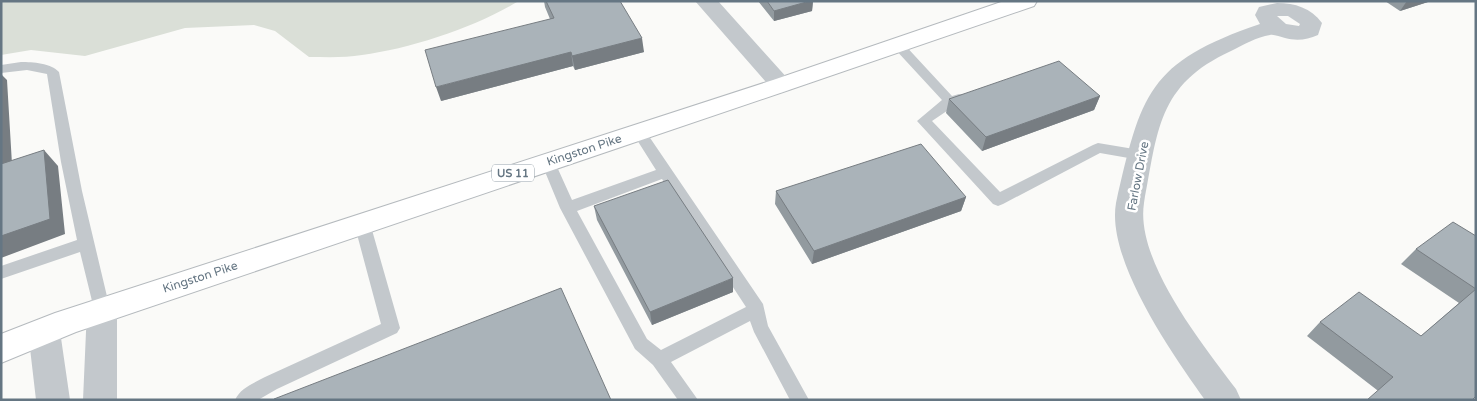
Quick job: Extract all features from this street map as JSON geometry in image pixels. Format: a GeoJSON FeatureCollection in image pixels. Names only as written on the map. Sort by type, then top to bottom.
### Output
{"type":"FeatureCollection","features":[{"type":"Feature","properties":{"kind":"main road","name":"Kingston Pike"},"geometry":{"type":"LineString","coordinates":[[1,348],[102,310],[781,85],[1026,1]]}},
{"type":"Feature","properties":{"kind":"street"},"geometry":{"type":"LineString","coordinates":[[706,1],[781,85]]}},
{"type":"Feature","properties":{"kind":"street","name":"Farlow Drive"},"geometry":{"type":"LineString","coordinates":[[1224,400],[1181,339],[1140,263],[1129,211],[1147,130],[1158,104],[1171,81],[1186,68],[1235,40],[1268,12]]}},
{"type":"Feature","properties":{"kind":"street"},"geometry":{"type":"LineString","coordinates":[[100,400],[102,310]]}},
{"type":"Feature","properties":{"kind":"street"},"geometry":{"type":"LineString","coordinates":[[44,331],[53,400]]}},
{"type":"Feature","properties":{"kind":"lane"},"geometry":{"type":"LineString","coordinates":[[898,45],[950,101]]}},
{"type":"Feature","properties":{"kind":"lane"},"geometry":{"type":"LineString","coordinates":[[1,69],[25,65],[44,68],[53,72],[58,110],[85,244],[102,310]]}},
{"type":"Feature","properties":{"kind":"lane"},"geometry":{"type":"LineString","coordinates":[[968,95],[950,101],[924,121],[998,200],[1098,148],[1140,155]]}},
{"type":"Feature","properties":{"kind":"lane"},"geometry":{"type":"LineString","coordinates":[[639,132],[757,309],[760,327],[800,400]]}},
{"type":"Feature","properties":{"kind":"lane"},"geometry":{"type":"LineString","coordinates":[[548,162],[568,208],[642,344],[659,360],[688,400]]}},
{"type":"Feature","properties":{"kind":"lane"},"geometry":{"type":"LineString","coordinates":[[568,208],[665,172]]}},
{"type":"Feature","properties":{"kind":"lane"},"geometry":{"type":"LineString","coordinates":[[244,400],[271,383],[391,328],[362,223]]}},
{"type":"Feature","properties":{"kind":"lane"},"geometry":{"type":"LineString","coordinates":[[1,272],[85,244]]}},
{"type":"Feature","properties":{"kind":"lane"},"geometry":{"type":"LineString","coordinates":[[659,360],[757,309]]}},
{"type":"Feature","properties":{"kind":"shaded area"},"geometry":{"type":"Polygon","coordinates":[[[1,1],[517,2],[463,28],[401,48],[356,56],[309,57],[275,31],[254,25],[185,28],[85,56],[31,50],[1,55],[1,1]]]}},
{"type":"Feature","properties":{"kind":"building"},"geometry":{"type":"Polygon","coordinates":[[[546,1],[620,1],[642,38],[572,56],[571,52],[436,87],[425,50],[554,18],[546,1]]]}},
{"type":"Feature","properties":{"kind":"building"},"geometry":{"type":"Polygon","coordinates":[[[767,1],[810,1],[774,11],[767,1]]]}},
{"type":"Feature","properties":{"kind":"building"},"geometry":{"type":"Polygon","coordinates":[[[1059,61],[1100,96],[986,137],[949,99],[1059,61]]]}},
{"type":"Feature","properties":{"kind":"building"},"geometry":{"type":"Polygon","coordinates":[[[921,144],[966,197],[814,251],[776,191],[921,144]]]}},
{"type":"Feature","properties":{"kind":"building"},"geometry":{"type":"Polygon","coordinates":[[[44,150],[50,219],[1,236],[1,164],[44,150]]]}},
{"type":"Feature","properties":{"kind":"building"},"geometry":{"type":"Polygon","coordinates":[[[668,180],[733,278],[650,312],[594,206],[668,180]]]}},
{"type":"Feature","properties":{"kind":"building"},"geometry":{"type":"Polygon","coordinates":[[[1453,222],[1476,236],[1476,289],[1416,249],[1453,222]]]}},
{"type":"Feature","properties":{"kind":"building"},"geometry":{"type":"Polygon","coordinates":[[[561,288],[611,400],[274,399],[561,288]]]}},
{"type":"Feature","properties":{"kind":"building"},"geometry":{"type":"Polygon","coordinates":[[[1476,289],[1476,396],[1472,400],[1367,400],[1393,377],[1320,322],[1359,292],[1421,336],[1476,289]]]}}]}
